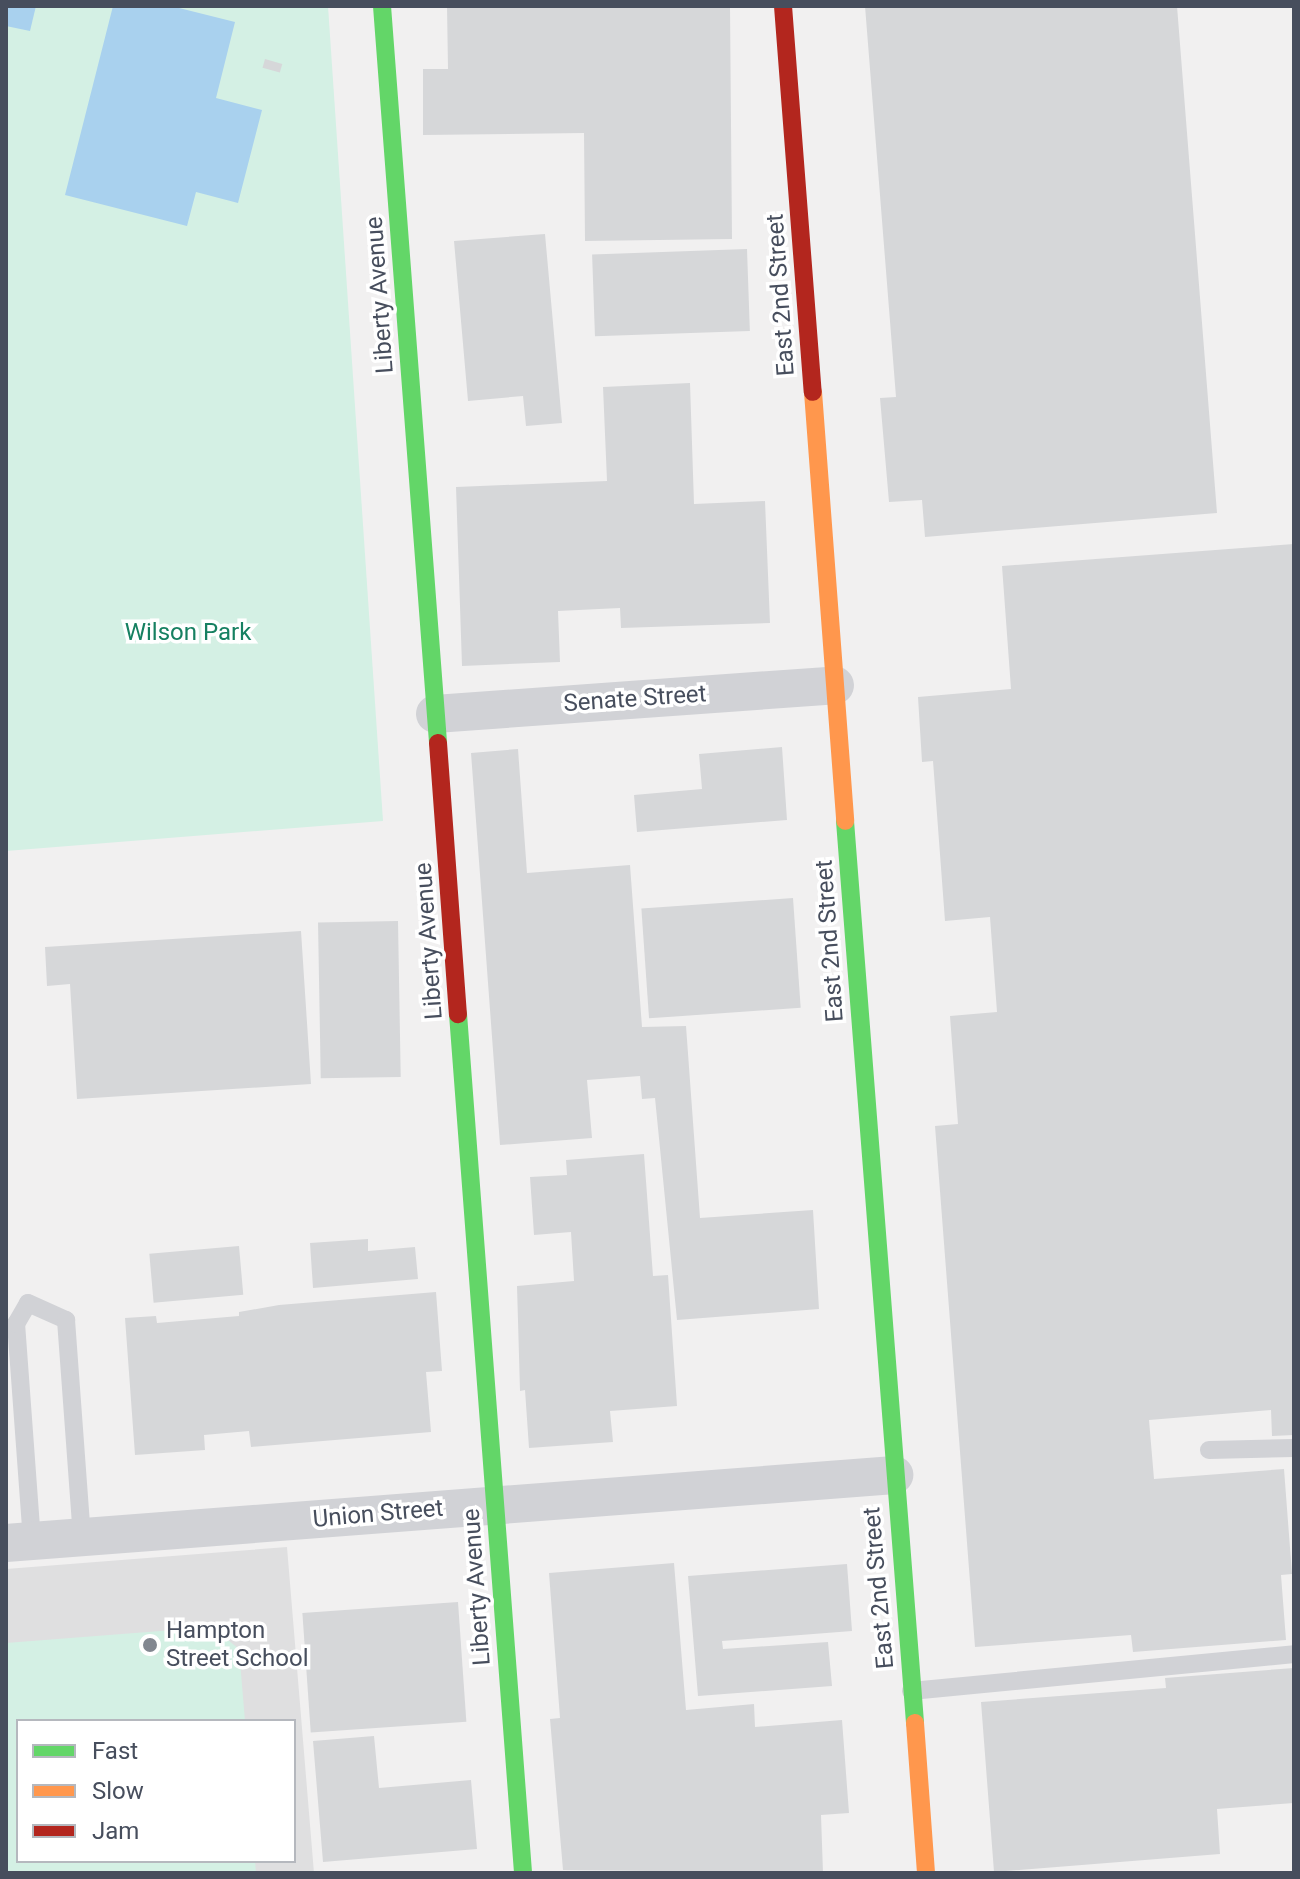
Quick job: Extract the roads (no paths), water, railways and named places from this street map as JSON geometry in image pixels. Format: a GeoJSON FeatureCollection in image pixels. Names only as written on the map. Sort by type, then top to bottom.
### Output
{"type":"FeatureCollection","features":[{"type":"Feature","properties":{"kind":"street","name":"Liberty Avenue"},"geometry":{"type":"LineString","coordinates":[[382,6],[523,1873]]}},
{"type":"Feature","properties":{"kind":"street","name":"East 2nd Street"},"geometry":{"type":"LineString","coordinates":[[783,6],[926,1873]]}},
{"type":"Feature","properties":{"kind":"street","name":"Senate Street"},"geometry":{"type":"LineString","coordinates":[[435,714],[835,685]]}},
{"type":"Feature","properties":{"kind":"street","name":"Union Street"},"geometry":{"type":"LineString","coordinates":[[19,1542],[894,1475]]}},
{"type":"Feature","properties":{"kind":"lane"},"geometry":{"type":"LineString","coordinates":[[19,1542],[16,1324],[28,1303],[66,1320],[82,1537]]}},
{"type":"Feature","properties":{"kind":"lane"},"geometry":{"type":"LineString","coordinates":[[1209,1450],[1294,1448]]}},
{"type":"Feature","properties":{"kind":"lane"},"geometry":{"type":"LineString","coordinates":[[911,1691],[1294,1654]]}},
{"type":"Feature","properties":{"kind":"water"},"geometry":{"type":"Polygon","coordinates":[[[6,6],[36,6],[30,31],[6,26],[6,6]]]}},
{"type":"Feature","properties":{"kind":"water"},"geometry":{"type":"Polygon","coordinates":[[[113,6],[171,6],[235,22],[216,98],[262,110],[238,203],[196,192],[187,226],[65,195],[113,6]]]}},
{"type":"Feature","properties":{"kind":"place","name":"Hampton Street School"},"geometry":{"type":"Point","coordinates":[150,1645]}},
{"type":"Feature","properties":{"kind":"park label","name":"Wilson Park"},"geometry":{"type":"Point","coordinates":[188,633]}}]}
